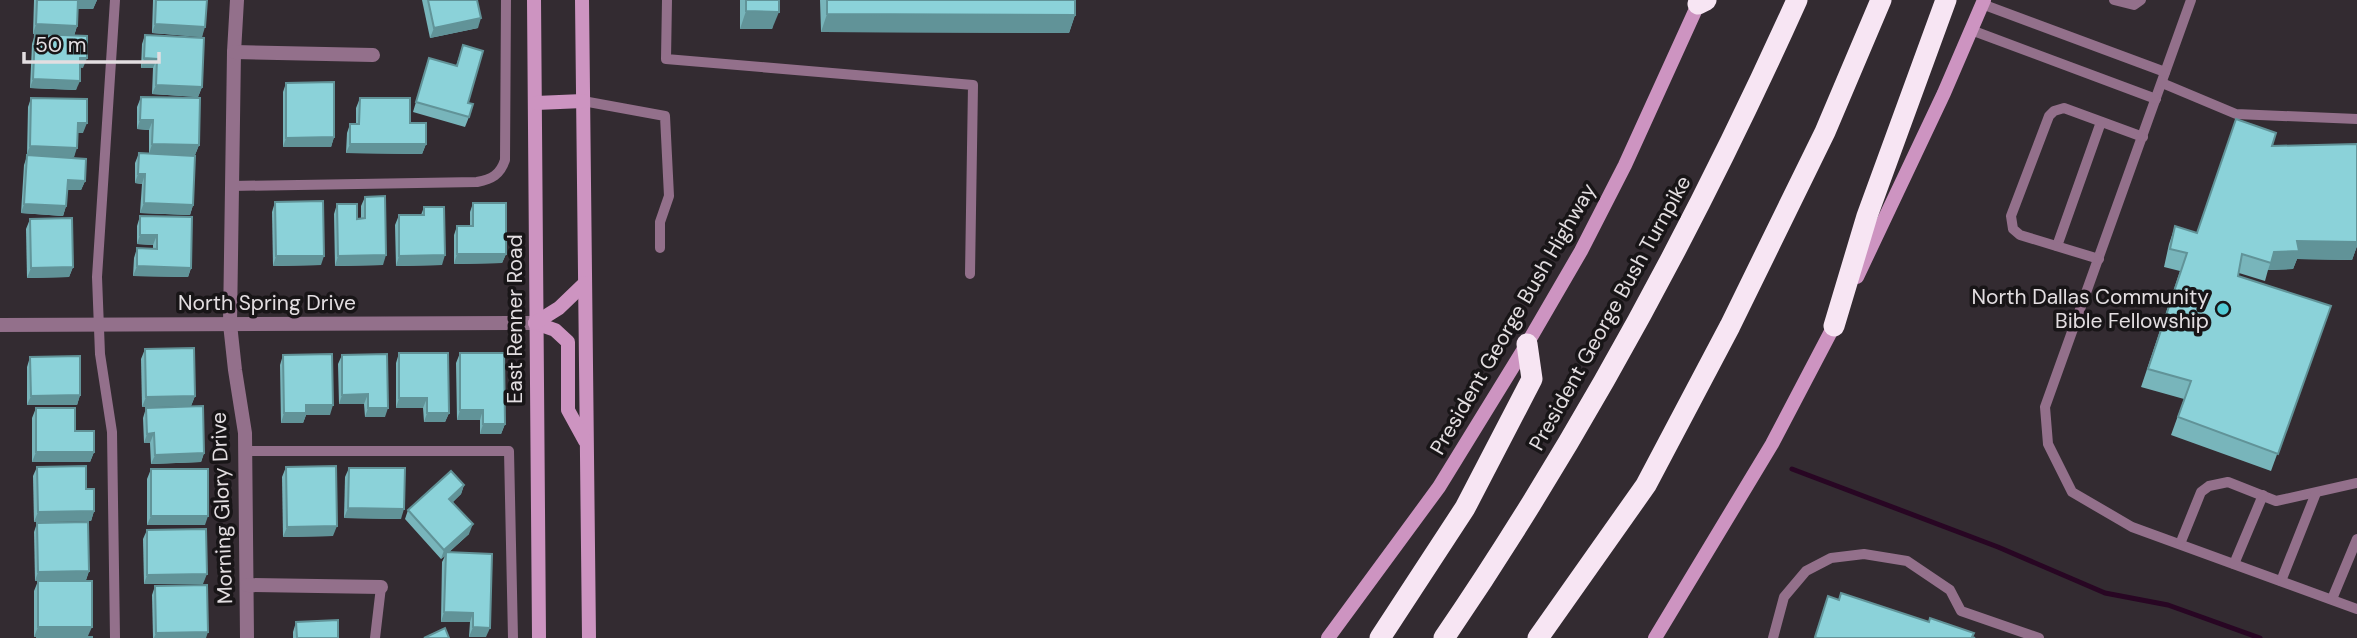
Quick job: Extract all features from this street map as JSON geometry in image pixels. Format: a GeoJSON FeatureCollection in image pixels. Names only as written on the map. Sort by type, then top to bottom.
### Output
{"type":"FeatureCollection","features":[{"type":"Feature","properties":{"kind":"highway","name":"President George Bush Turnpike"},"geometry":{"type":"LineString","coordinates":[[1444,638],[1534,498],[1626,341],[1713,178],[1797,0]]}},
{"type":"Feature","properties":{"kind":"highway"},"geometry":{"type":"LineString","coordinates":[[1538,638],[1646,485],[1730,326],[1813,156],[1881,0]]}},
{"type":"Feature","properties":{"kind":"highway"},"geometry":{"type":"LineString","coordinates":[[1834,326],[1867,216],[1946,0]]}},
{"type":"Feature","properties":{"kind":"highway"},"geometry":{"type":"LineString","coordinates":[[1380,638],[1465,508],[1520,404],[1532,379],[1527,344]]}},
{"type":"Feature","properties":{"kind":"main road","name":"East Renner Road"},"geometry":{"type":"LineString","coordinates":[[534,0],[538,638]]}},
{"type":"Feature","properties":{"kind":"main road"},"geometry":{"type":"LineString","coordinates":[[582,0],[589,638]]}},
{"type":"Feature","properties":{"kind":"main road","name":"President George Bush Highway"},"geometry":{"type":"LineString","coordinates":[[1328,638],[1439,487],[1527,344],[1611,194],[1701,1]]}},
{"type":"Feature","properties":{"kind":"main road"},"geometry":{"type":"LineString","coordinates":[[1655,638],[1772,444],[1834,326],[1944,93],[1983,2]]}},
{"type":"Feature","properties":{"kind":"main road"},"geometry":{"type":"LineString","coordinates":[[536,103],[583,101]]}},
{"type":"Feature","properties":{"kind":"main road"},"geometry":{"type":"LineString","coordinates":[[535,323],[559,308],[585,283]]}},
{"type":"Feature","properties":{"kind":"main road"},"geometry":{"type":"LineString","coordinates":[[535,323],[555,330],[568,342],[568,410],[587,443]]}},
{"type":"Feature","properties":{"kind":"street","name":"Morning Glory Drive"},"geometry":{"type":"LineString","coordinates":[[237,0],[230,324],[245,433],[247,638]]}},
{"type":"Feature","properties":{"kind":"street"},"geometry":{"type":"LineString","coordinates":[[234,52],[373,55]]}},
{"type":"Feature","properties":{"kind":"street","name":"North Spring Drive"},"geometry":{"type":"LineString","coordinates":[[0,325],[535,323]]}},
{"type":"Feature","properties":{"kind":"street"},"geometry":{"type":"LineString","coordinates":[[247,585],[381,587]]}},
{"type":"Feature","properties":{"kind":"lane"},"geometry":{"type":"LineString","coordinates":[[115,0],[97,277],[97,324],[112,432],[115,638]]}},
{"type":"Feature","properties":{"kind":"lane"},"geometry":{"type":"LineString","coordinates":[[232,186],[477,182],[493,179],[503,168],[505,160],[506,0]]}},
{"type":"Feature","properties":{"kind":"lane"},"geometry":{"type":"LineString","coordinates":[[667,0],[666,59],[973,85],[970,274]]}},
{"type":"Feature","properties":{"kind":"lane"},"geometry":{"type":"LineString","coordinates":[[2114,0],[2134,5],[2141,0]]}},
{"type":"Feature","properties":{"kind":"lane"},"geometry":{"type":"LineString","coordinates":[[2191,0],[2045,407],[2048,444],[2072,492],[2132,527],[2357,609]]}},
{"type":"Feature","properties":{"kind":"lane"},"geometry":{"type":"LineString","coordinates":[[1983,2],[2164,78],[2236,114],[2357,119]]}},
{"type":"Feature","properties":{"kind":"lane"},"geometry":{"type":"LineString","coordinates":[[1971,30],[2156,99]]}},
{"type":"Feature","properties":{"kind":"lane"},"geometry":{"type":"LineString","coordinates":[[583,101],[665,116],[669,196],[660,222],[660,248]]}},
{"type":"Feature","properties":{"kind":"lane"},"geometry":{"type":"LineString","coordinates":[[2099,259],[2020,235],[2014,229],[2011,216],[2049,116],[2059,108],[2143,136]]}},
{"type":"Feature","properties":{"kind":"lane"},"geometry":{"type":"LineString","coordinates":[[2057,246],[2101,122]]}},
{"type":"Feature","properties":{"kind":"lane"},"geometry":{"type":"LineString","coordinates":[[245,451],[509,451],[513,638]]}},
{"type":"Feature","properties":{"kind":"lane"},"geometry":{"type":"LineString","coordinates":[[2180,544],[2201,492],[2209,486],[2228,482],[2276,501],[2357,483]]}},
{"type":"Feature","properties":{"kind":"lane"},"geometry":{"type":"LineString","coordinates":[[2281,581],[2316,493]]}},
{"type":"Feature","properties":{"kind":"lane"},"geometry":{"type":"LineString","coordinates":[[2234,564],[2263,495]]}},
{"type":"Feature","properties":{"kind":"lane"},"geometry":{"type":"LineString","coordinates":[[2332,600],[2357,539]]}},
{"type":"Feature","properties":{"kind":"lane"},"geometry":{"type":"LineString","coordinates":[[1773,638],[1784,597],[1805,571],[1831,558],[1864,554],[1907,562],[1950,590],[1961,611],[2039,638]]}},
{"type":"Feature","properties":{"kind":"lane"},"geometry":{"type":"LineString","coordinates":[[375,638],[381,587]]}},
{"type":"Feature","properties":{"kind":"building"},"geometry":{"type":"Polygon","coordinates":[[[37,0],[78,0],[77,26],[36,24],[37,0]]]}},
{"type":"Feature","properties":{"kind":"building"},"geometry":{"type":"Polygon","coordinates":[[[156,0],[207,0],[205,27],[155,24],[156,0]]]}},
{"type":"Feature","properties":{"kind":"building"},"geometry":{"type":"Polygon","coordinates":[[[428,0],[477,0],[481,18],[434,28],[428,0]]]}},
{"type":"Feature","properties":{"kind":"building"},"geometry":{"type":"Polygon","coordinates":[[[746,0],[779,0],[779,12],[746,11],[746,0]]]}},
{"type":"Feature","properties":{"kind":"building"},"geometry":{"type":"Polygon","coordinates":[[[827,0],[1075,0],[1075,15],[827,14],[827,0]]]}},
{"type":"Feature","properties":{"kind":"building"},"geometry":{"type":"Polygon","coordinates":[[[35,34],[87,36],[87,58],[80,58],[80,81],[33,79],[35,34]]]}},
{"type":"Feature","properties":{"kind":"building"},"geometry":{"type":"Polygon","coordinates":[[[145,35],[204,38],[202,87],[156,85],[157,59],[144,58],[145,35]]]}},
{"type":"Feature","properties":{"kind":"building"},"geometry":{"type":"Polygon","coordinates":[[[463,45],[483,51],[468,103],[473,104],[469,117],[416,102],[429,58],[457,66],[463,45]]]}},
{"type":"Feature","properties":{"kind":"building"},"geometry":{"type":"Polygon","coordinates":[[[334,82],[334,137],[286,138],[286,83],[334,82]]]}},
{"type":"Feature","properties":{"kind":"building"},"geometry":{"type":"Polygon","coordinates":[[[141,97],[200,98],[199,145],[152,144],[153,120],[140,120],[141,97]]]}},
{"type":"Feature","properties":{"kind":"building"},"geometry":{"type":"Polygon","coordinates":[[[31,98],[87,99],[87,123],[78,123],[77,148],[30,146],[31,98]]]}},
{"type":"Feature","properties":{"kind":"building"},"geometry":{"type":"Polygon","coordinates":[[[360,98],[410,98],[410,123],[426,123],[426,144],[350,144],[350,124],[359,124],[360,98]]]}},
{"type":"Feature","properties":{"kind":"building","name":"North Dallas Community Bible Fellowship"},"geometry":{"type":"Polygon","coordinates":[[[2236,119],[2276,133],[2272,146],[2357,144],[2357,242],[2297,241],[2299,251],[2274,252],[2271,263],[2242,254],[2238,276],[2331,306],[2278,454],[2178,417],[2191,381],[2148,369],[2187,253],[2170,249],[2175,226],[2197,233],[2236,119]]]}},
{"type":"Feature","properties":{"kind":"building"},"geometry":{"type":"Polygon","coordinates":[[[139,153],[195,156],[193,205],[144,203],[145,174],[138,174],[139,153]]]}},
{"type":"Feature","properties":{"kind":"building"},"geometry":{"type":"Polygon","coordinates":[[[27,155],[86,159],[85,181],[68,180],[66,206],[24,204],[27,155]]]}},
{"type":"Feature","properties":{"kind":"building"},"geometry":{"type":"Polygon","coordinates":[[[385,196],[386,255],[338,256],[337,204],[357,204],[357,219],[365,218],[365,197],[385,196]]]}},
{"type":"Feature","properties":{"kind":"building"},"geometry":{"type":"Polygon","coordinates":[[[323,201],[324,256],[276,256],[275,202],[323,201]]]}},
{"type":"Feature","properties":{"kind":"building"},"geometry":{"type":"Polygon","coordinates":[[[473,203],[506,203],[506,254],[457,254],[457,226],[473,226],[473,203]]]}},
{"type":"Feature","properties":{"kind":"building"},"geometry":{"type":"Polygon","coordinates":[[[424,207],[444,207],[445,255],[399,256],[399,215],[424,215],[424,207]]]}},
{"type":"Feature","properties":{"kind":"building"},"geometry":{"type":"Polygon","coordinates":[[[140,216],[192,217],[191,268],[137,266],[137,248],[157,249],[157,235],[140,235],[140,216]]]}},
{"type":"Feature","properties":{"kind":"building"},"geometry":{"type":"Polygon","coordinates":[[[72,218],[73,267],[31,268],[30,219],[72,218]]]}},
{"type":"Feature","properties":{"kind":"building"},"geometry":{"type":"Polygon","coordinates":[[[194,348],[195,396],[146,397],[145,349],[194,348]]]}},
{"type":"Feature","properties":{"kind":"building"},"geometry":{"type":"Polygon","coordinates":[[[399,353],[448,353],[449,413],[427,413],[427,398],[399,398],[399,353]]]}},
{"type":"Feature","properties":{"kind":"building"},"geometry":{"type":"Polygon","coordinates":[[[460,353],[504,353],[505,424],[483,424],[483,410],[460,410],[460,353]]]}},
{"type":"Feature","properties":{"kind":"building"},"geometry":{"type":"Polygon","coordinates":[[[332,354],[333,405],[306,405],[306,413],[284,413],[283,355],[332,354]]]}},
{"type":"Feature","properties":{"kind":"building"},"geometry":{"type":"Polygon","coordinates":[[[387,354],[388,408],[368,408],[368,394],[342,395],[342,355],[387,354]]]}},
{"type":"Feature","properties":{"kind":"building"},"geometry":{"type":"Polygon","coordinates":[[[80,356],[80,395],[31,396],[30,357],[80,356]]]}},
{"type":"Feature","properties":{"kind":"building"},"geometry":{"type":"Polygon","coordinates":[[[203,406],[204,453],[155,455],[154,433],[147,434],[146,408],[203,406]]]}},
{"type":"Feature","properties":{"kind":"building"},"geometry":{"type":"Polygon","coordinates":[[[36,408],[75,408],[75,431],[94,431],[94,452],[36,452],[36,408]]]}},
{"type":"Feature","properties":{"kind":"building"},"geometry":{"type":"Polygon","coordinates":[[[86,466],[86,489],[94,489],[94,511],[38,512],[37,467],[86,466]]]}},
{"type":"Feature","properties":{"kind":"building"},"geometry":{"type":"Polygon","coordinates":[[[336,466],[337,526],[287,527],[286,467],[336,466]]]}},
{"type":"Feature","properties":{"kind":"building"},"geometry":{"type":"Polygon","coordinates":[[[349,468],[405,468],[404,509],[348,508],[349,468]]]}},
{"type":"Feature","properties":{"kind":"building"},"geometry":{"type":"Polygon","coordinates":[[[151,469],[208,469],[208,516],[151,516],[151,469]]]}},
{"type":"Feature","properties":{"kind":"building"},"geometry":{"type":"Polygon","coordinates":[[[451,471],[464,485],[449,499],[473,524],[444,550],[408,510],[451,471]]]}},
{"type":"Feature","properties":{"kind":"building"},"geometry":{"type":"Polygon","coordinates":[[[88,522],[89,571],[38,572],[37,523],[88,522]]]}},
{"type":"Feature","properties":{"kind":"building"},"geometry":{"type":"Polygon","coordinates":[[[206,529],[207,574],[147,575],[147,530],[206,529]]]}},
{"type":"Feature","properties":{"kind":"building"},"geometry":{"type":"Polygon","coordinates":[[[446,552],[492,554],[490,628],[473,627],[473,613],[444,612],[446,552]]]}},
{"type":"Feature","properties":{"kind":"building"},"geometry":{"type":"Polygon","coordinates":[[[38,581],[92,581],[92,627],[38,627],[38,581]]]}},
{"type":"Feature","properties":{"kind":"building"},"geometry":{"type":"Polygon","coordinates":[[[207,585],[208,632],[156,633],[155,586],[207,585]]]}},
{"type":"Feature","properties":{"kind":"building"},"geometry":{"type":"Polygon","coordinates":[[[1841,593],[1929,622],[1930,618],[1974,633],[1972,637],[1975,638],[1815,637],[1828,596],[1839,600],[1841,593]]]}},
{"type":"Feature","properties":{"kind":"building"},"geometry":{"type":"Polygon","coordinates":[[[338,620],[338,638],[297,638],[296,622],[338,620]]]}},
{"type":"Feature","properties":{"kind":"building"},"geometry":{"type":"Polygon","coordinates":[[[445,628],[449,638],[424,638],[445,628]]]}},
{"type":"Feature","properties":{"kind":"building"},"geometry":{"type":"Polygon","coordinates":[[[92,637],[92,638],[37,638],[92,637]]]}},
{"type":"Feature","properties":{"kind":"waterway"},"geometry":{"type":"LineString","coordinates":[[1792,469],[1998,547],[2105,593],[2168,605],[2260,638]]}},
{"type":"Feature","properties":{"kind":"place","name":"North Dallas Community Bible Fellowship"},"geometry":{"type":"Point","coordinates":[2223,309]}}]}
